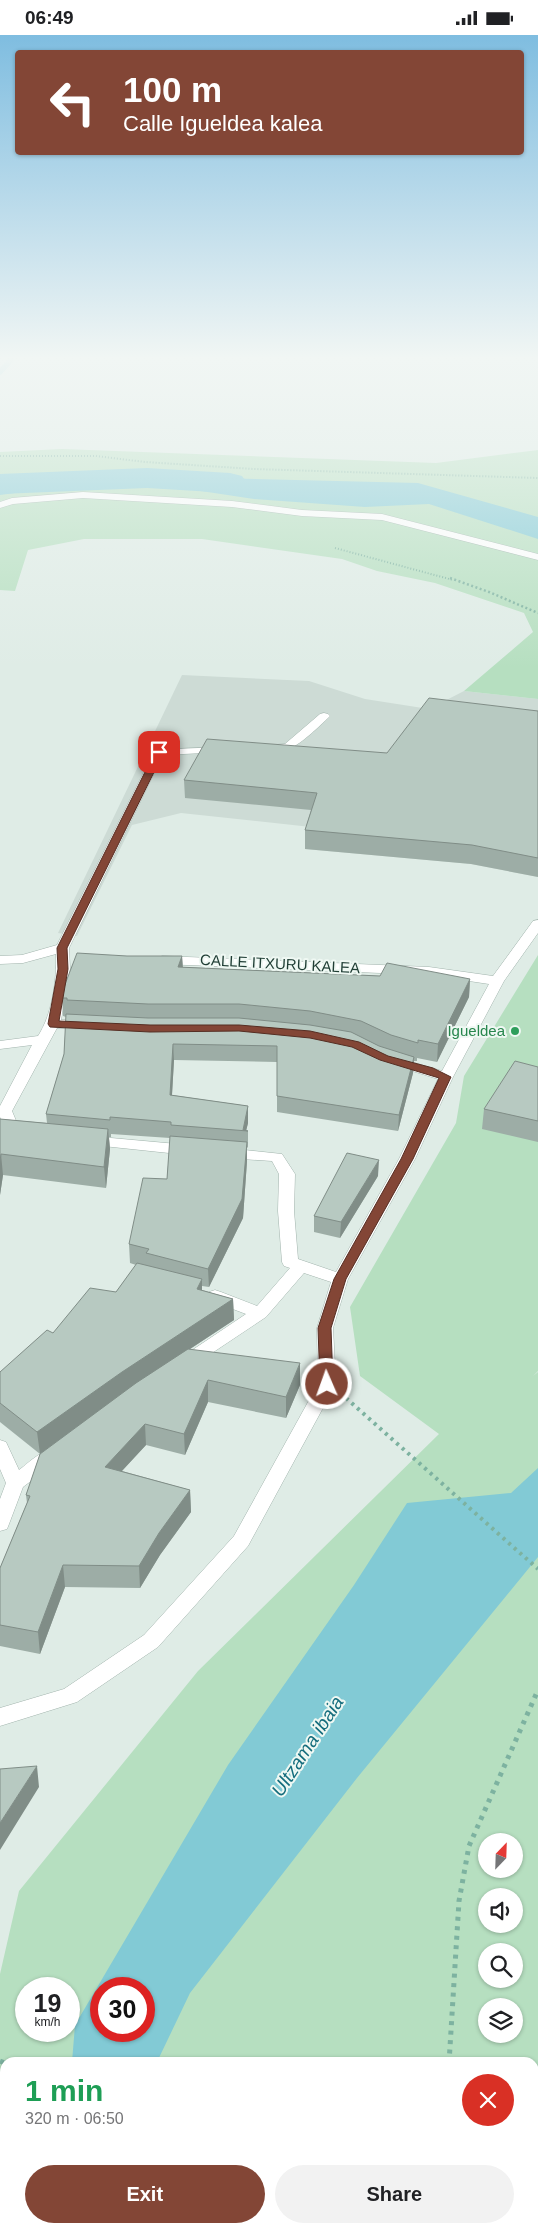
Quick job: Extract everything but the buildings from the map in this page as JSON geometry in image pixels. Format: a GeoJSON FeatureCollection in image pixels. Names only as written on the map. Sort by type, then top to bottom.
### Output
{"type":"FeatureCollection","features":[{"type":"Feature","properties":{"kind":"street"},"geometry":{"type":"LineString","coordinates":[[0,505],[12,501],[84,495],[232,504],[302,513],[382,517],[538,557]]}},
{"type":"Feature","properties":{"kind":"street"},"geometry":{"type":"LineString","coordinates":[[258,748],[288,747],[324,716]]}},
{"type":"Feature","properties":{"kind":"street"},"geometry":{"type":"LineString","coordinates":[[34,1135],[11,1125],[3,1111],[42,1040],[53,1024],[65,954],[159,752],[228,749]]}},
{"type":"Feature","properties":{"kind":"street"},"geometry":{"type":"LineString","coordinates":[[0,1717],[70,1696],[151,1641],[241,1541],[327,1384],[324,1328],[340,1279],[407,1159],[446,1077],[497,981],[538,924]]}},
{"type":"Feature","properties":{"kind":"street"},"geometry":{"type":"LineString","coordinates":[[0,960],[65,954]]}},
{"type":"Feature","properties":{"kind":"street","name":"CALLE ITXURU KALEA"},"geometry":{"type":"LineString","coordinates":[[147,959],[429,971],[497,981]]}},
{"type":"Feature","properties":{"kind":"street"},"geometry":{"type":"LineString","coordinates":[[53,1024],[97,1025]]}},
{"type":"Feature","properties":{"kind":"street"},"geometry":{"type":"LineString","coordinates":[[0,1045],[42,1040]]}},
{"type":"Feature","properties":{"kind":"street"},"geometry":{"type":"LineString","coordinates":[[384,1058],[430,1070],[446,1077]]}},
{"type":"Feature","properties":{"kind":"street"},"geometry":{"type":"LineString","coordinates":[[71,1139],[277,1157],[287,1174],[286,1211],[290,1262],[340,1279]]}},
{"type":"Feature","properties":{"kind":"street"},"geometry":{"type":"LineString","coordinates":[[176,1369],[260,1313],[301,1267]]}},
{"type":"Feature","properties":{"kind":"street"},"geometry":{"type":"LineString","coordinates":[[198,1292],[225,1299],[260,1313]]}},
{"type":"Feature","properties":{"kind":"street"},"geometry":{"type":"LineString","coordinates":[[0,1447],[15,1483]]}},
{"type":"Feature","properties":{"kind":"street"},"geometry":{"type":"LineString","coordinates":[[0,1524],[15,1483],[60,1450]]}},
{"type":"Feature","properties":{"kind":"path"},"geometry":{"type":"LineString","coordinates":[[154,463],[254,469],[538,478]]}},
{"type":"Feature","properties":{"kind":"path"},"geometry":{"type":"LineString","coordinates":[[335,548],[420,568],[511,600],[538,613]]}},
{"type":"Feature","properties":{"kind":"path"},"geometry":{"type":"LineString","coordinates":[[327,1384],[350,1401],[538,1569]]}},
{"type":"Feature","properties":{"kind":"path"},"geometry":{"type":"LineString","coordinates":[[449,2057],[459,1901],[469,1846],[538,1690]]}},
{"type":"Feature","properties":{"kind":"shaded area"},"geometry":{"type":"Polygon","coordinates":[[[182,675],[309,681],[365,699],[429,709],[464,691],[538,699],[538,877],[471,864],[305,849],[311,827],[181,813],[132,825],[77,936],[58,933],[182,675]]]}},
{"type":"Feature","properties":{"kind":"green space"},"geometry":{"type":"Polygon","coordinates":[[[0,463],[538,463],[538,699],[464,691],[533,632],[524,613],[435,583],[377,571],[342,559],[202,539],[84,539],[28,550],[15,591],[0,590],[0,463]]]}},
{"type":"Feature","properties":{"kind":"green space"},"geometry":{"type":"Polygon","coordinates":[[[538,955],[538,1371],[533,1376],[538,1372],[538,2057],[0,2057],[0,1974],[19,1891],[198,1671],[439,1434],[360,1376],[350,1307],[456,1123],[464,1076],[538,955]]]}},
{"type":"Feature","properties":{"kind":"water"},"geometry":{"type":"Polygon","coordinates":[[[0,478],[218,478],[418,483],[538,517],[538,539],[429,504],[365,507],[254,499],[161,485],[73,485],[0,495],[0,478]]]}},
{"type":"Feature","properties":{"kind":"water"},"geometry":{"type":"Polygon","coordinates":[[[538,1468],[538,1557],[357,1778],[190,1993],[159,2057],[72,2057],[74,2042],[80,2042],[80,2017],[90,2000],[90,2042],[155,2042],[155,1977],[103,1977],[228,1765],[354,1585],[407,1503],[511,1493],[538,1468]]]}},
{"type":"Feature","properties":{"kind":"waterway","name":"Ultzama ibaia"},"geometry":{"type":"LineString","coordinates":[[0,484],[147,478],[230,483]]}},
{"type":"Feature","properties":{"kind":"place","name":"Igueldea"},"geometry":{"type":"Point","coordinates":[515,1031]}},
{"type":"Feature","properties":{"kind":"route"},"geometry":{"type":"LineString","coordinates":[[159,752],[62,948],[63,969],[53,1024],[80,1024],[124,1028],[239,1028],[310,1035],[355,1044],[384,1058],[430,1070],[446,1077],[407,1159],[340,1279],[324,1328],[327,1384]]}}]}
